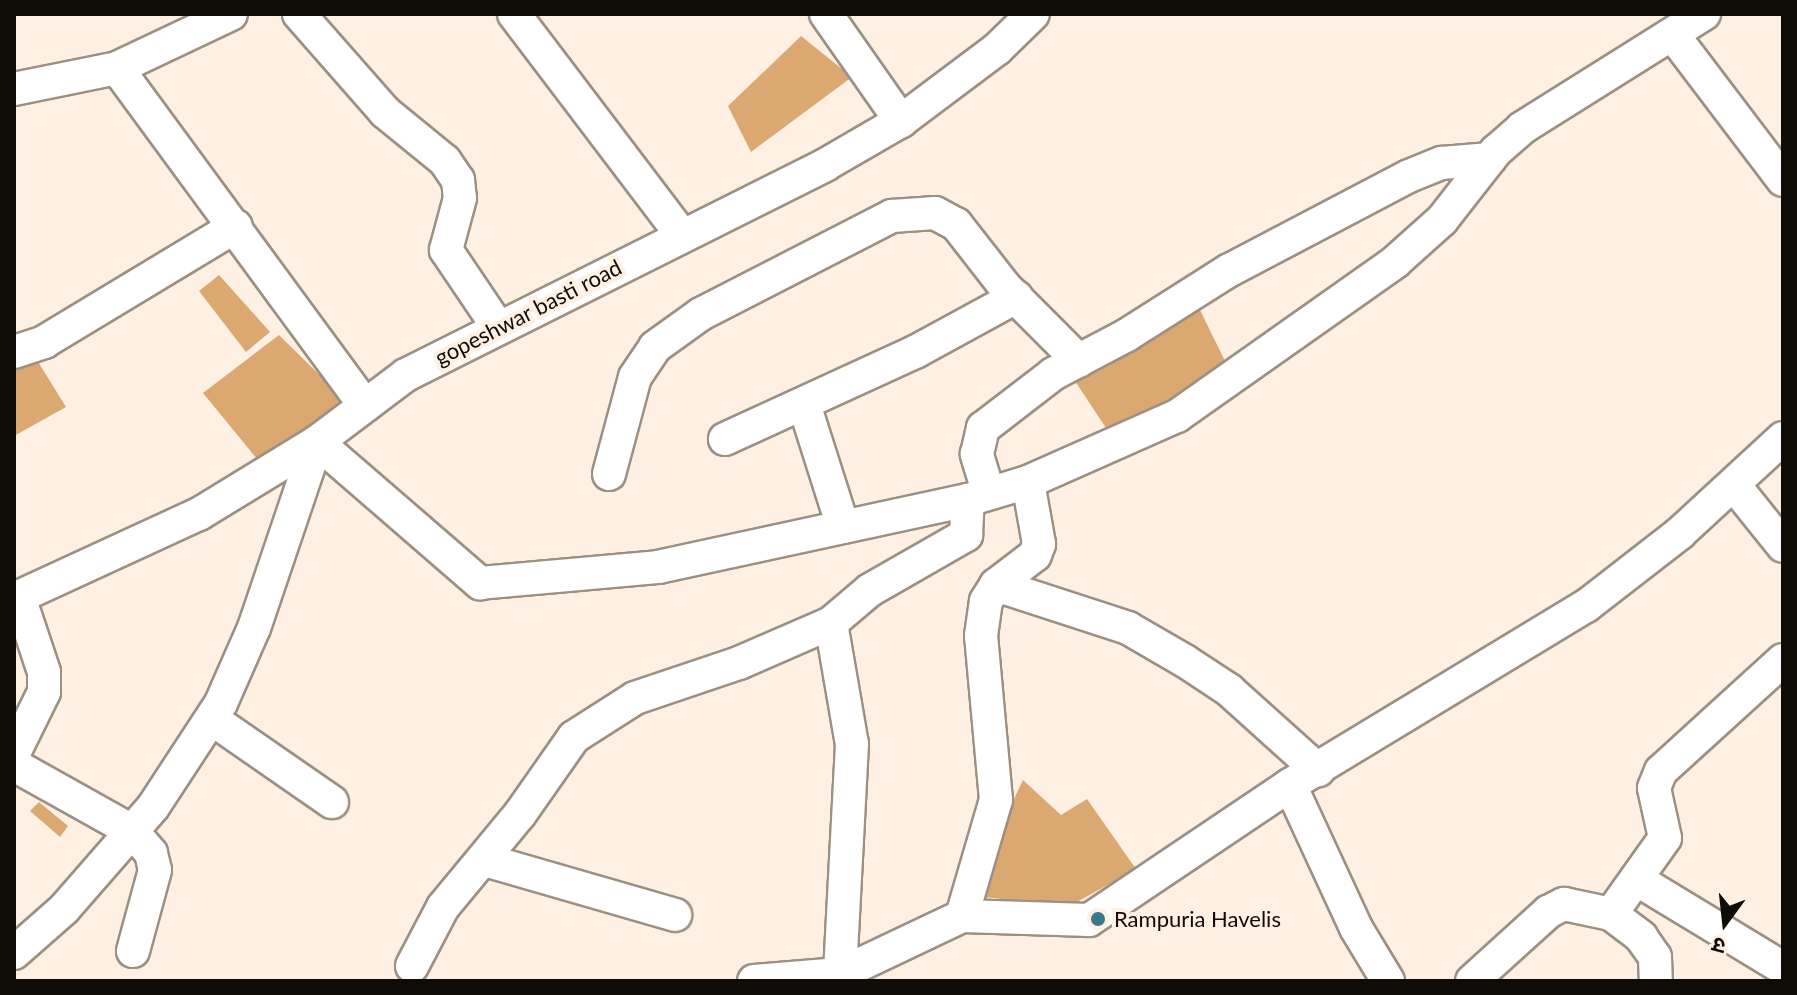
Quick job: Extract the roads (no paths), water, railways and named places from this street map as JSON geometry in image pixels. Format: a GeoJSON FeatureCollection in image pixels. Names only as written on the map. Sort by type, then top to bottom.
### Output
{"type":"FeatureCollection","features":[{"type":"Feature","properties":{"kind":"street"},"geometry":{"type":"LineString","coordinates":[[14,89],[117,68],[231,14]]}},
{"type":"Feature","properties":{"kind":"street"},"geometry":{"type":"LineString","coordinates":[[299,14],[385,112],[445,161],[458,180],[460,198],[446,250],[498,327]]}},
{"type":"Feature","properties":{"kind":"street"},"geometry":{"type":"LineString","coordinates":[[514,14],[681,234]]}},
{"type":"Feature","properties":{"kind":"street"},"geometry":{"type":"LineString","coordinates":[[826,14],[901,121]]}},
{"type":"Feature","properties":{"kind":"street","name":"gopeshwar basti road"},"geometry":{"type":"LineString","coordinates":[[16,598],[199,514],[317,442],[406,375],[681,234],[825,165],[901,121],[997,49],[1033,14]]}},
{"type":"Feature","properties":{"kind":"street"},"geometry":{"type":"LineString","coordinates":[[14,953],[64,909],[132,831],[212,719],[254,628],[317,442],[480,583],[658,567],[978,496],[1028,482],[1177,416],[1395,262],[1453,208],[1490,159],[1522,128],[1704,14]]}},
{"type":"Feature","properties":{"kind":"street"},"geometry":{"type":"LineString","coordinates":[[1673,35],[1783,180]]}},
{"type":"Feature","properties":{"kind":"street"},"geometry":{"type":"LineString","coordinates":[[117,68],[236,226],[365,406]]}},
{"type":"Feature","properties":{"kind":"street"},"geometry":{"type":"LineString","coordinates":[[412,966],[443,907],[485,860],[574,737],[635,698],[739,663],[831,623],[870,590],[966,535],[978,496],[977,454],[983,428],[1053,374],[1228,271],[1382,189],[1442,163],[1490,159]]}},
{"type":"Feature","properties":{"kind":"street"},"geometry":{"type":"LineString","coordinates":[[609,474],[635,377],[655,347],[701,314],[892,216],[935,213],[956,224],[1016,297],[1079,361]]}},
{"type":"Feature","properties":{"kind":"street"},"geometry":{"type":"LineString","coordinates":[[14,352],[44,342],[236,226]]}},
{"type":"Feature","properties":{"kind":"street"},"geometry":{"type":"LineString","coordinates":[[725,439],[804,404],[1016,297]]}},
{"type":"Feature","properties":{"kind":"street"},"geometry":{"type":"LineString","coordinates":[[804,404],[843,527]]}},
{"type":"Feature","properties":{"kind":"street"},"geometry":{"type":"LineString","coordinates":[[768,980],[840,974],[962,916],[1089,920],[1304,778],[1586,606],[1734,485],[1783,438]]}},
{"type":"Feature","properties":{"kind":"street"},"geometry":{"type":"LineString","coordinates":[[962,916],[996,800],[981,636],[986,601],[996,585],[1035,555],[1039,544],[1028,482]]}},
{"type":"Feature","properties":{"kind":"street"},"geometry":{"type":"LineString","coordinates":[[1734,485],[1783,546]]}},
{"type":"Feature","properties":{"kind":"street"},"geometry":{"type":"LineString","coordinates":[[996,585],[1128,628],[1229,690],[1304,778],[1356,928],[1388,981]]}},
{"type":"Feature","properties":{"kind":"street"},"geometry":{"type":"LineString","coordinates":[[14,753],[44,692],[44,672],[16,598]]}},
{"type":"Feature","properties":{"kind":"street"},"geometry":{"type":"LineString","coordinates":[[831,623],[852,744],[840,974]]}},
{"type":"Feature","properties":{"kind":"street"},"geometry":{"type":"LineString","coordinates":[[1611,914],[1665,838],[1654,788],[1661,771],[1783,660]]}},
{"type":"Feature","properties":{"kind":"street"},"geometry":{"type":"LineString","coordinates":[[212,719],[332,802]]}},
{"type":"Feature","properties":{"kind":"street"},"geometry":{"type":"LineString","coordinates":[[14,765],[132,831],[151,853],[155,870],[133,951]]}},
{"type":"Feature","properties":{"kind":"street"},"geometry":{"type":"LineString","coordinates":[[485,860],[675,915]]}},
{"type":"Feature","properties":{"kind":"street"},"geometry":{"type":"LineString","coordinates":[[1636,879],[1783,968]]}},
{"type":"Feature","properties":{"kind":"street"},"geometry":{"type":"LineString","coordinates":[[1472,981],[1548,912],[1564,904],[1611,914],[1641,937],[1655,957],[1656,981]]}},
{"type":"Feature","properties":{"kind":"place","name":"Rampuria Havelis"},"geometry":{"type":"Point","coordinates":[1098,919]}}]}
